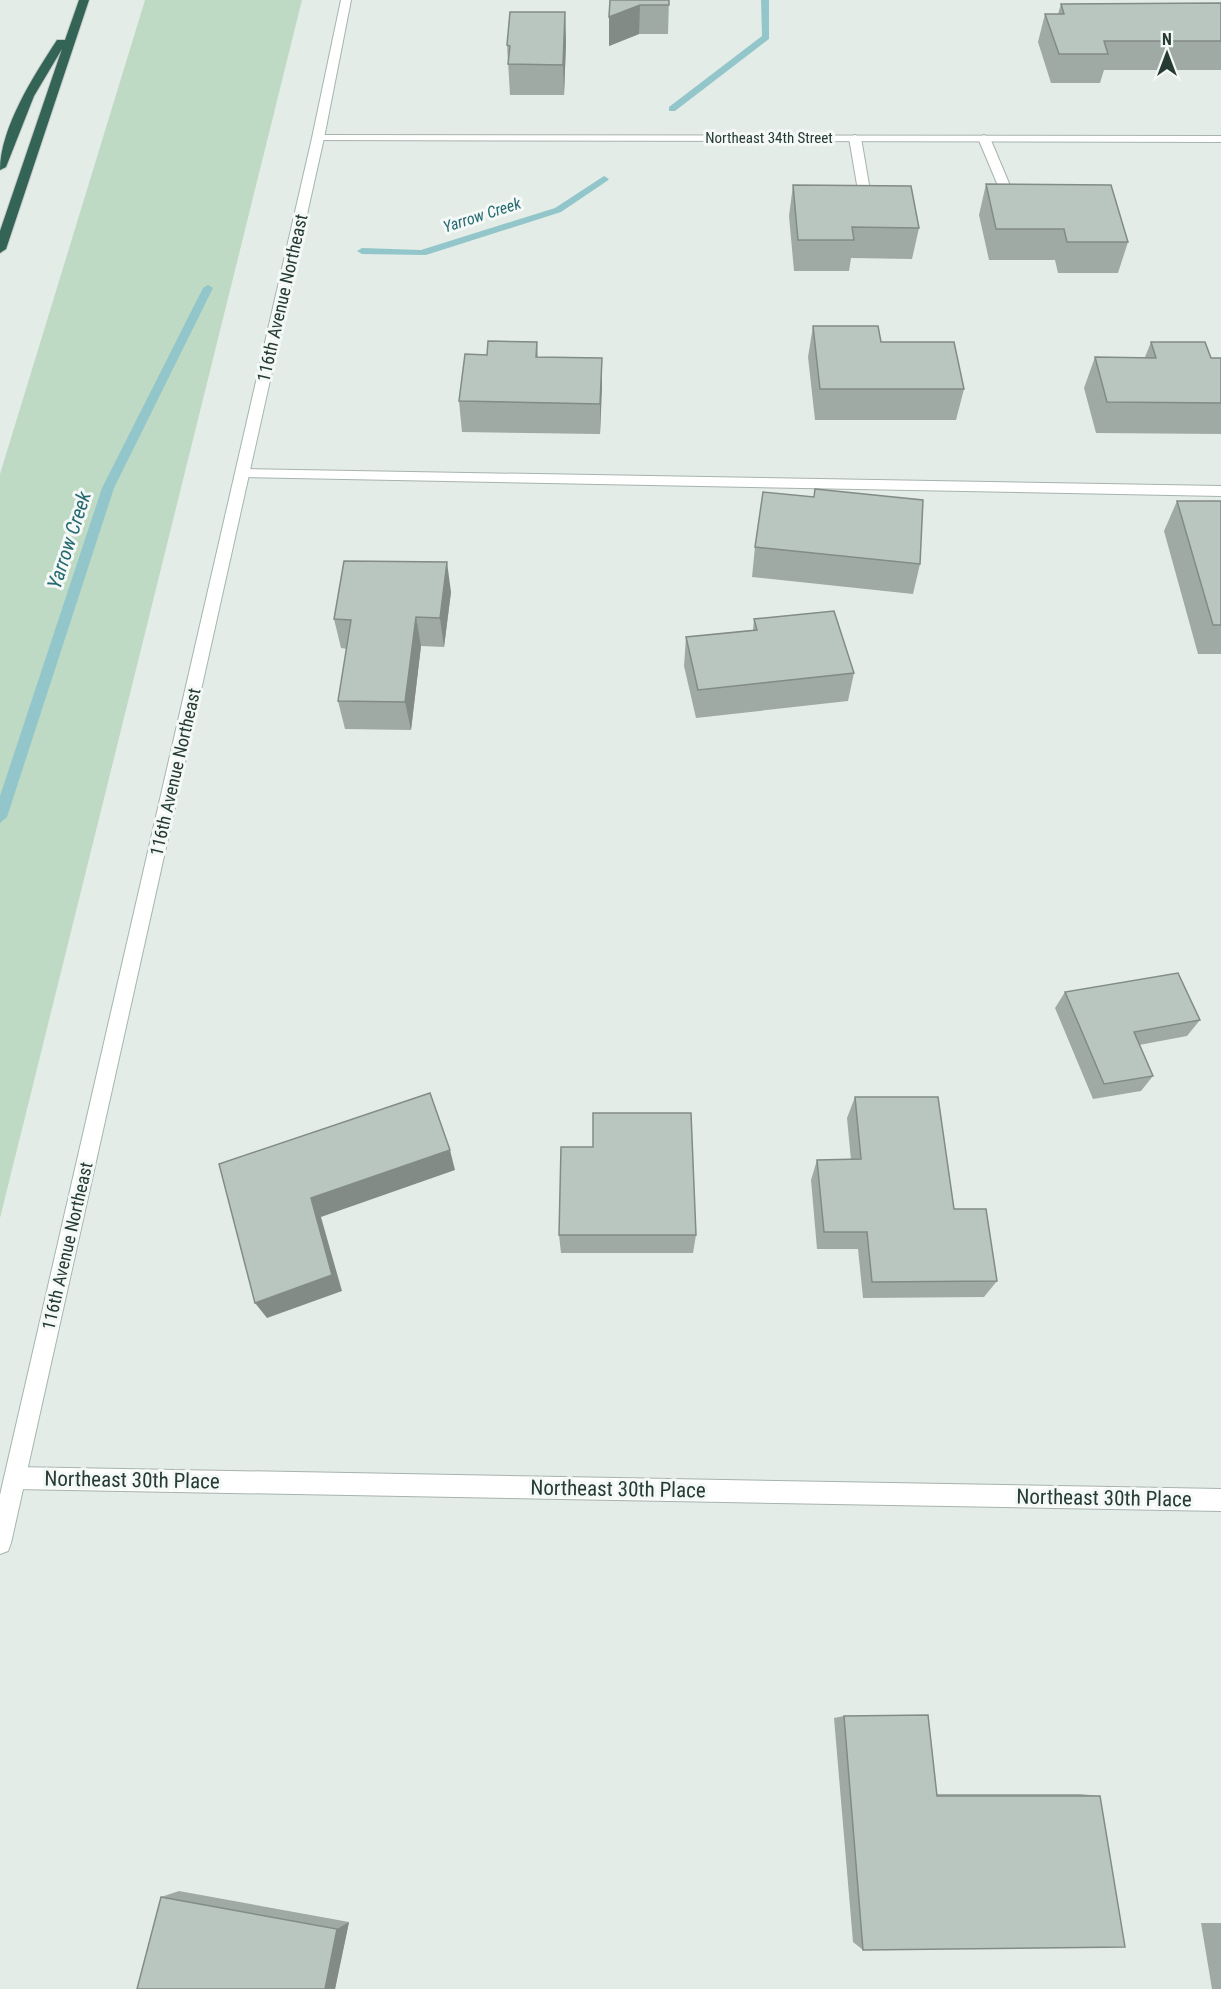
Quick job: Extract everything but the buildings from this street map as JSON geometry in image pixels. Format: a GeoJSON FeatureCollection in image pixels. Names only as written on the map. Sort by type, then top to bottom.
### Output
{"type":"FeatureCollection","features":[{"type":"Feature","properties":{"kind":"highway"},"geometry":{"type":"LineString","coordinates":[[0,167],[29,96],[82,5]]}},
{"type":"Feature","properties":{"kind":"highway"},"geometry":{"type":"LineString","coordinates":[[0,249],[82,5]]}},
{"type":"Feature","properties":{"kind":"street","name":"116th Avenue Northeast"},"geometry":{"type":"LineString","coordinates":[[0,1543],[318,138],[346,0]]}},
{"type":"Feature","properties":{"kind":"street","name":"Northeast 34th Street"},"geometry":{"type":"LineString","coordinates":[[318,138],[1221,139]]}},
{"type":"Feature","properties":{"kind":"street"},"geometry":{"type":"LineString","coordinates":[[855,138],[867,208]]}},
{"type":"Feature","properties":{"kind":"street"},"geometry":{"type":"LineString","coordinates":[[984,138],[1005,188]]}},
{"type":"Feature","properties":{"kind":"street"},"geometry":{"type":"LineString","coordinates":[[242,474],[1221,491]]}},
{"type":"Feature","properties":{"kind":"street","name":"Northeast 30th Place"},"geometry":{"type":"LineString","coordinates":[[15,1478],[1221,1500]]}},
{"type":"Feature","properties":{"kind":"green space"},"geometry":{"type":"Polygon","coordinates":[[[145,0],[302,0],[0,1218],[0,474],[145,0]]]}},
{"type":"Feature","properties":{"kind":"waterway","name":"Yarrow Creek"},"geometry":{"type":"LineString","coordinates":[[672,109],[766,37],[765,0]]}},
{"type":"Feature","properties":{"kind":"waterway","name":"Yarrow Creek"},"geometry":{"type":"LineString","coordinates":[[362,251],[422,253],[558,210],[604,179]]}},
{"type":"Feature","properties":{"kind":"waterway","name":"Yarrow Creek"},"geometry":{"type":"LineString","coordinates":[[0,817],[108,488],[208,288]]}}]}
